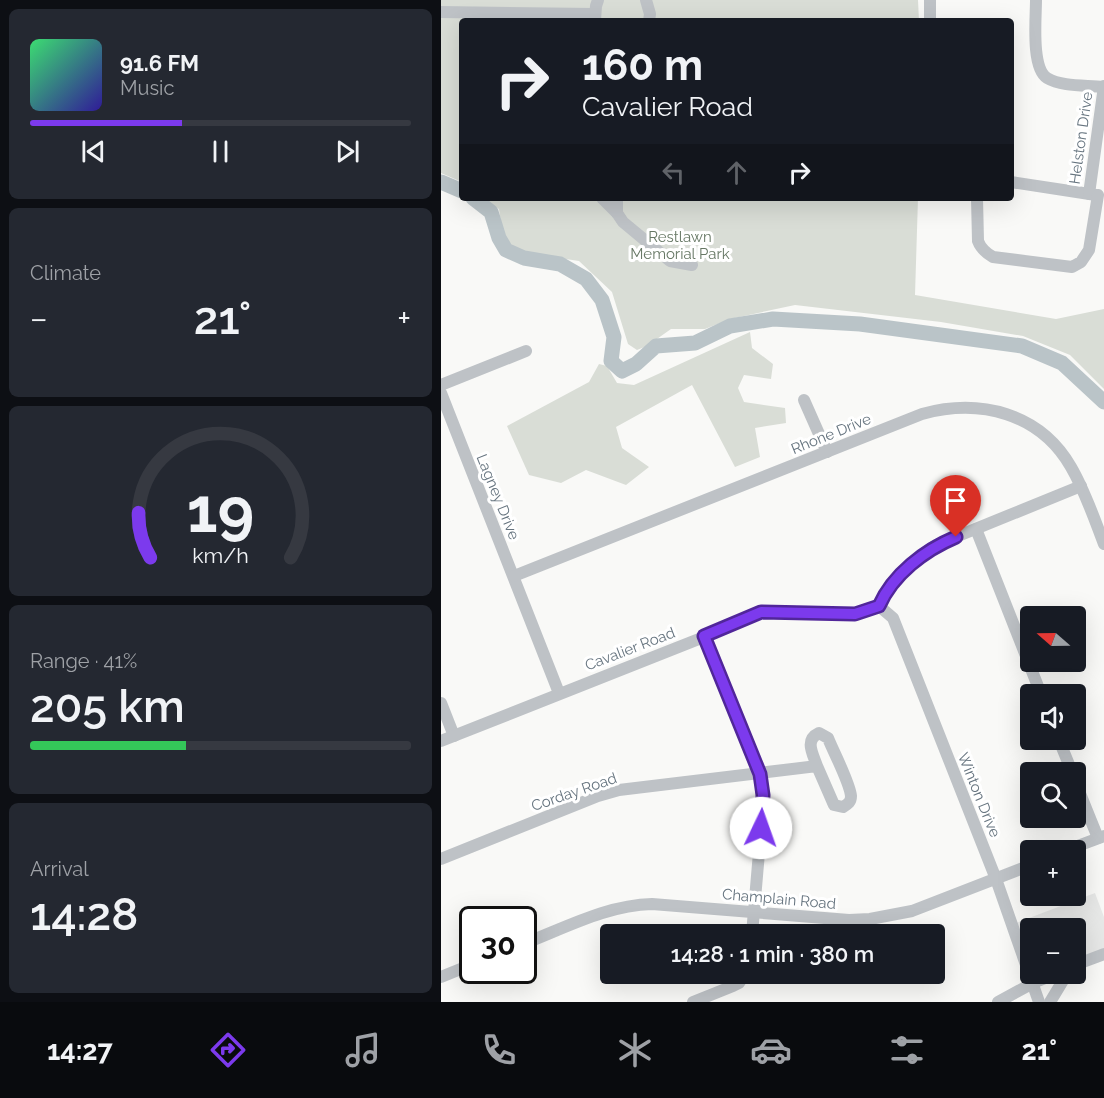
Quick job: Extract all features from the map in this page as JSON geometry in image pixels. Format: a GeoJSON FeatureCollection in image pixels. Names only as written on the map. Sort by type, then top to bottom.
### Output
{"type":"FeatureCollection","features":[{"type":"Feature","properties":{"kind":"street"},"geometry":{"type":"LineString","coordinates":[[441,12],[514,17],[595,18],[599,0]]}},
{"type":"Feature","properties":{"kind":"street"},"geometry":{"type":"LineString","coordinates":[[646,0],[649,18]]}},
{"type":"Feature","properties":{"kind":"street"},"geometry":{"type":"LineString","coordinates":[[930,0],[930,18]]}},
{"type":"Feature","properties":{"kind":"street"},"geometry":{"type":"LineString","coordinates":[[1036,0],[1037,63],[1043,74],[1056,82],[1104,86]]}},
{"type":"Feature","properties":{"kind":"street","name":"Helston Drive"},"geometry":{"type":"LineString","coordinates":[[977,201],[978,241],[986,253],[993,256],[1072,267],[1081,262],[1089,250],[1097,195],[1104,86]]}},
{"type":"Feature","properties":{"kind":"street"},"geometry":{"type":"LineString","coordinates":[[1014,182],[1097,195]]}},
{"type":"Feature","properties":{"kind":"street"},"geometry":{"type":"LineString","coordinates":[[605,201],[623,222],[670,261],[693,265]]}},
{"type":"Feature","properties":{"kind":"street"},"geometry":{"type":"LineString","coordinates":[[617,201],[617,213]]}},
{"type":"Feature","properties":{"kind":"street"},"geometry":{"type":"LineString","coordinates":[[441,385],[526,351]]}},
{"type":"Feature","properties":{"kind":"street","name":"Lagney Drive"},"geometry":{"type":"LineString","coordinates":[[441,393],[559,693]]}},
{"type":"Feature","properties":{"kind":"street"},"geometry":{"type":"LineString","coordinates":[[804,400],[827,452]]}},
{"type":"Feature","properties":{"kind":"street","name":"Rhone Drive"},"geometry":{"type":"LineString","coordinates":[[514,576],[923,414],[941,409],[976,407],[1020,419],[1047,437],[1071,466],[1104,544]]}},
{"type":"Feature","properties":{"kind":"street"},"geometry":{"type":"LineString","coordinates":[[879,606],[885,590],[923,554],[936,545],[1081,486]]}},
{"type":"Feature","properties":{"kind":"street"},"geometry":{"type":"LineString","coordinates":[[976,529],[1037,684]]}},
{"type":"Feature","properties":{"kind":"street","name":"Cavalier Road"},"geometry":{"type":"LineString","coordinates":[[441,741],[761,612],[855,614],[879,606]]}},
{"type":"Feature","properties":{"kind":"street","name":"Winton Drive"},"geometry":{"type":"LineString","coordinates":[[879,606],[893,618],[996,879],[1020,946]]}},
{"type":"Feature","properties":{"kind":"street"},"geometry":{"type":"LineString","coordinates":[[704,636],[760,774],[763,806],[753,924]]}},
{"type":"Feature","properties":{"kind":"street"},"geometry":{"type":"LineString","coordinates":[[441,703],[454,736]]}},
{"type":"Feature","properties":{"kind":"street"},"geometry":{"type":"LineString","coordinates":[[819,733],[828,738],[851,795],[847,805],[843,807],[834,805],[817,766],[810,744],[811,739],[819,733]]}},
{"type":"Feature","properties":{"kind":"street","name":"Corday Road"},"geometry":{"type":"LineString","coordinates":[[441,859],[598,796],[619,790],[817,766]]}},
{"type":"Feature","properties":{"kind":"street"},"geometry":{"type":"LineString","coordinates":[[1086,805],[1101,837],[1086,843]]}},
{"type":"Feature","properties":{"kind":"street","name":"Champlain Road"},"geometry":{"type":"LineString","coordinates":[[537,938],[603,912],[636,904],[849,920],[885,917],[912,911],[1020,869]]}},
{"type":"Feature","properties":{"kind":"street"},"geometry":{"type":"LineString","coordinates":[[1086,961],[1104,954]]}},
{"type":"Feature","properties":{"kind":"street"},"geometry":{"type":"LineString","coordinates":[[441,977],[459,970]]}},
{"type":"Feature","properties":{"kind":"street"},"geometry":{"type":"LineString","coordinates":[[693,1002],[736,984]]}},
{"type":"Feature","properties":{"kind":"street"},"geometry":{"type":"LineString","coordinates":[[1005,1000],[1031,984]]}},
{"type":"Feature","properties":{"kind":"street","name":"Winton Drive"},"geometry":{"type":"LineString","coordinates":[[1033,984],[1038,1002]]}},
{"type":"Feature","properties":{"kind":"street"},"geometry":{"type":"LineString","coordinates":[[1050,1002],[1061,984]]}},
{"type":"Feature","properties":{"kind":"shaded area"},"geometry":{"type":"Polygon","coordinates":[[[1095,893],[1104,917],[1104,950],[1086,957],[1086,918],[1029,918],[1061,906],[1086,906],[1086,896],[1095,893]]]}},
{"type":"Feature","properties":{"kind":"shaded area"},"geometry":{"type":"Polygon","coordinates":[[[1020,921],[1020,935],[1016,923],[1020,921]]]}},
{"type":"Feature","properties":{"kind":"green space"},"geometry":{"type":"Polygon","coordinates":[[[441,0],[918,0],[919,18],[459,18],[459,181],[441,173],[441,0]]]}},
{"type":"Feature","properties":{"kind":"green space","name":"Restlawn Memorial Park"},"geometry":{"type":"Polygon","coordinates":[[[487,201],[918,201],[915,295],[1056,319],[1104,309],[1104,389],[1070,355],[1023,336],[941,322],[795,305],[730,319],[705,329],[671,329],[647,346],[637,350],[628,344],[612,292],[579,261],[519,252],[508,247],[503,238],[499,209],[487,201]]]}},
{"type":"Feature","properties":{"kind":"green space"},"geometry":{"type":"Polygon","coordinates":[[[750,332],[752,348],[773,364],[771,379],[744,375],[738,388],[744,402],[785,408],[786,423],[755,428],[760,457],[735,467],[692,385],[616,427],[622,448],[649,467],[626,485],[586,470],[561,483],[529,475],[507,426],[589,382],[599,364],[607,366],[617,383],[634,385],[750,332]]]}},
{"type":"Feature","properties":{"kind":"waterway"},"geometry":{"type":"LineString","coordinates":[[441,182],[459,190]]}},
{"type":"Feature","properties":{"kind":"waterway"},"geometry":{"type":"LineString","coordinates":[[477,201],[491,212],[499,238],[506,250],[524,258],[560,264],[586,279],[602,300],[614,337],[611,361],[622,371],[636,364],[656,346],[695,343],[730,326],[773,319],[860,324],[1022,346],[1062,363],[1104,402]]}},
{"type":"Feature","properties":{"kind":"route"},"geometry":{"type":"LineString","coordinates":[[761,828],[763,795],[760,774],[704,636],[761,612],[855,614],[879,606],[885,590],[923,554],[936,545],[956,537]]}}]}
